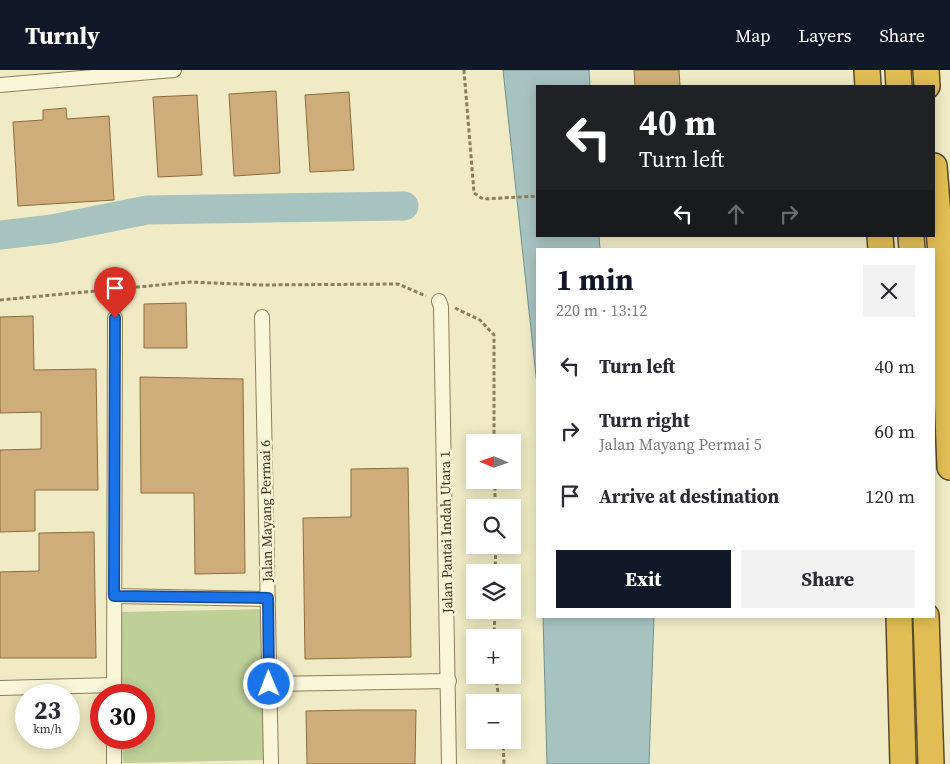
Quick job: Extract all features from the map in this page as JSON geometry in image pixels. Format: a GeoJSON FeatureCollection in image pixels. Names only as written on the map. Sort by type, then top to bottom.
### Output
{"type":"FeatureCollection","features":[{"type":"Feature","properties":{"kind":"highway"},"geometry":{"type":"LineString","coordinates":[[867,70],[868,85]]}},
{"type":"Feature","properties":{"kind":"highway"},"geometry":{"type":"LineString","coordinates":[[898,70],[899,85]]}},
{"type":"Feature","properties":{"kind":"highway"},"geometry":{"type":"LineString","coordinates":[[926,70],[928,85]]}},
{"type":"Feature","properties":{"kind":"highway"},"geometry":{"type":"LineString","coordinates":[[935,178],[942,266],[950,467]]}},
{"type":"Feature","properties":{"kind":"highway"},"geometry":{"type":"LineString","coordinates":[[899,618],[903,764]]}},
{"type":"Feature","properties":{"kind":"highway"},"geometry":{"type":"LineString","coordinates":[[926,618],[931,764]]}},
{"type":"Feature","properties":{"kind":"street"},"geometry":{"type":"LineString","coordinates":[[0,85],[114,72],[174,70]]}},
{"type":"Feature","properties":{"kind":"street","name":"Jalan Pantai Indah Utara 1"},"geometry":{"type":"LineString","coordinates":[[439,301],[441,307],[449,764]]}},
{"type":"Feature","properties":{"kind":"street","name":"Jalan Mayang Permai 6"},"geometry":{"type":"LineString","coordinates":[[262,317],[271,764]]}},
{"type":"Feature","properties":{"kind":"street"},"geometry":{"type":"LineString","coordinates":[[114,684],[115,318]]}},
{"type":"Feature","properties":{"kind":"street"},"geometry":{"type":"LineString","coordinates":[[114,596],[268,598]]}},
{"type":"Feature","properties":{"kind":"street"},"geometry":{"type":"LineString","coordinates":[[269,684],[449,681]]}},
{"type":"Feature","properties":{"kind":"street"},"geometry":{"type":"LineString","coordinates":[[0,688],[90,690]]}},
{"type":"Feature","properties":{"kind":"street"},"geometry":{"type":"LineString","coordinates":[[114,749],[114,764]]}},
{"type":"Feature","properties":{"kind":"path"},"geometry":{"type":"LineString","coordinates":[[464,70],[474,193],[483,199],[536,196]]}},
{"type":"Feature","properties":{"kind":"path"},"geometry":{"type":"LineString","coordinates":[[0,300],[190,282],[398,284],[480,320],[494,335],[494,434]]}},
{"type":"Feature","properties":{"kind":"path"},"geometry":{"type":"LineString","coordinates":[[503,749],[504,764]]}},
{"type":"Feature","properties":{"kind":"green space"},"geometry":{"type":"Polygon","coordinates":[[[265,609],[268,760],[123,763],[122,749],[155,749],[155,684],[121,684],[120,612],[265,609]]]}},
{"type":"Feature","properties":{"kind":"water"},"geometry":{"type":"Polygon","coordinates":[[[503,70],[589,70],[590,85],[536,85],[536,237],[599,237],[600,248],[536,248],[536,376],[503,70]]]}},
{"type":"Feature","properties":{"kind":"water"},"geometry":{"type":"Polygon","coordinates":[[[543,618],[654,618],[649,764],[547,764],[543,618]]]}},
{"type":"Feature","properties":{"kind":"building"},"geometry":{"type":"Polygon","coordinates":[[[634,70],[679,70],[680,85],[635,85],[634,70]]]}},
{"type":"Feature","properties":{"kind":"building"},"geometry":{"type":"Polygon","coordinates":[[[276,91],[280,173],[234,176],[229,94],[276,91]]]}},
{"type":"Feature","properties":{"kind":"building"},"geometry":{"type":"Polygon","coordinates":[[[349,92],[354,170],[310,172],[305,95],[349,92]]]}},
{"type":"Feature","properties":{"kind":"building"},"geometry":{"type":"Polygon","coordinates":[[[197,95],[202,175],[158,177],[153,97],[197,95]]]}},
{"type":"Feature","properties":{"kind":"building"},"geometry":{"type":"Polygon","coordinates":[[[66,108],[67,119],[109,116],[114,200],[18,206],[13,122],[43,120],[43,110],[66,108]]]}},
{"type":"Feature","properties":{"kind":"building"},"geometry":{"type":"Polygon","coordinates":[[[186,303],[187,348],[144,348],[144,304],[186,303]]]}},
{"type":"Feature","properties":{"kind":"building"},"geometry":{"type":"Polygon","coordinates":[[[33,316],[34,370],[96,369],[98,490],[35,490],[35,531],[0,532],[0,450],[41,449],[41,412],[0,413],[0,317],[33,316]]]}},
{"type":"Feature","properties":{"kind":"building"},"geometry":{"type":"Polygon","coordinates":[[[140,377],[243,379],[245,573],[195,574],[194,493],[141,493],[140,377]]]}},
{"type":"Feature","properties":{"kind":"building"},"geometry":{"type":"Polygon","coordinates":[[[408,468],[411,657],[305,659],[303,518],[351,517],[351,469],[408,468]]]}},
{"type":"Feature","properties":{"kind":"building"},"geometry":{"type":"Polygon","coordinates":[[[94,532],[96,658],[0,658],[0,572],[39,571],[39,533],[94,532]]]}},
{"type":"Feature","properties":{"kind":"building"},"geometry":{"type":"Polygon","coordinates":[[[416,710],[415,764],[307,764],[306,711],[416,710]]]}},
{"type":"Feature","properties":{"kind":"waterway"},"geometry":{"type":"LineString","coordinates":[[0,235],[52,229],[147,210],[404,206]]}},
{"type":"Feature","properties":{"kind":"route"},"geometry":{"type":"LineString","coordinates":[[115,318],[114,596],[268,598],[269,684]]}}]}
